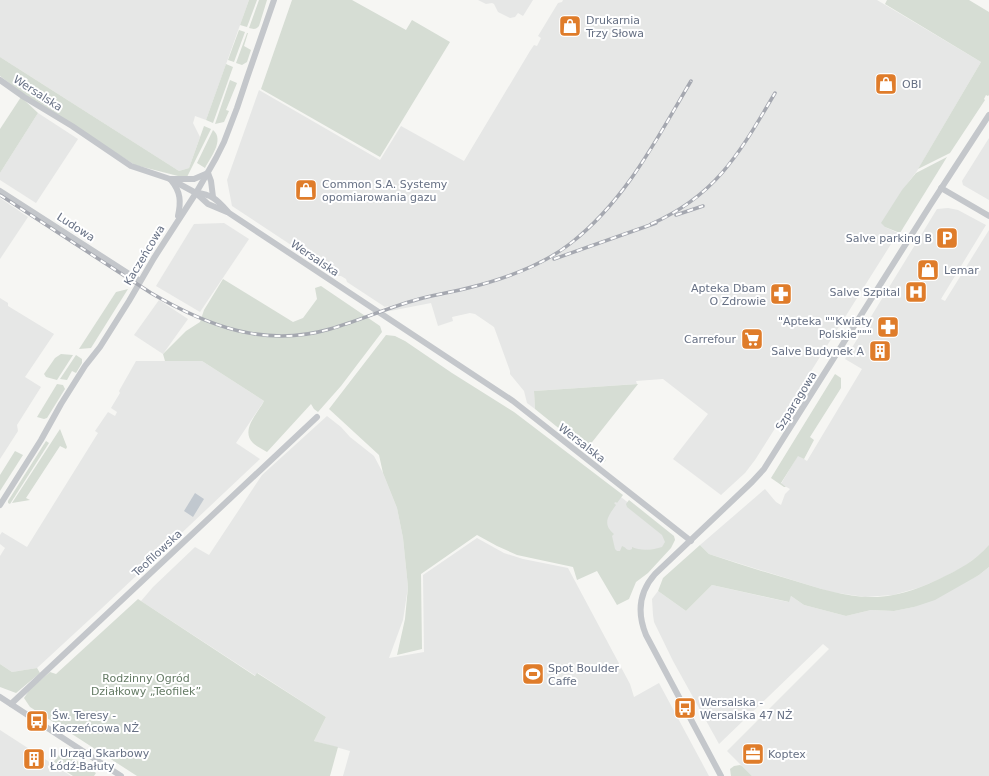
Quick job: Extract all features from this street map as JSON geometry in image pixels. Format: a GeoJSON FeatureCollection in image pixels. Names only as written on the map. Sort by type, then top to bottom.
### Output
{"type":"FeatureCollection","features":[{"type":"Feature","properties":{"kind":"street","name":"Kaczeńcowa"},"geometry":{"type":"LineString","coordinates":[[0,505],[41,440],[61,404],[85,366],[100,347],[177,220],[208,173],[224,142],[233,120],[272,0]]}},
{"type":"Feature","properties":{"kind":"street","name":"Wersalska"},"geometry":{"type":"LineString","coordinates":[[0,80],[131,166],[170,179],[196,193],[208,204],[229,212]]}},
{"type":"Feature","properties":{"kind":"street","name":"Szparagowa"},"geometry":{"type":"LineString","coordinates":[[691,541],[764,469],[941,188],[989,115]]}},
{"type":"Feature","properties":{"kind":"street","name":"Wersalska"},"geometry":{"type":"LineString","coordinates":[[170,179],[194,179],[208,173]]}},
{"type":"Feature","properties":{"kind":"street"},"geometry":{"type":"LineString","coordinates":[[208,173],[213,197]]}},
{"type":"Feature","properties":{"kind":"street"},"geometry":{"type":"LineString","coordinates":[[170,179],[178,190],[180,196],[177,220]]}},
{"type":"Feature","properties":{"kind":"street"},"geometry":{"type":"LineString","coordinates":[[941,188],[989,216]]}},
{"type":"Feature","properties":{"kind":"street","name":"Ludowa"},"geometry":{"type":"LineString","coordinates":[[0,191],[140,281]]}},
{"type":"Feature","properties":{"kind":"street","name":"Wersalska"},"geometry":{"type":"LineString","coordinates":[[196,193],[205,193],[213,197],[229,212],[500,392],[691,541]]}},
{"type":"Feature","properties":{"kind":"street","name":"Teofilowska"},"geometry":{"type":"LineString","coordinates":[[11,704],[317,417]]}},
{"type":"Feature","properties":{"kind":"street"},"geometry":{"type":"LineString","coordinates":[[691,541],[649,582],[642,596],[640,614],[646,635],[721,776]]}},
{"type":"Feature","properties":{"kind":"street"},"geometry":{"type":"LineString","coordinates":[[0,697],[121,776]]}},
{"type":"Feature","properties":{"kind":"shaded area"},"geometry":{"type":"Polygon","coordinates":[[[0,0],[249,0],[206,120],[195,116],[193,123],[200,137],[189,168],[179,171],[0,57],[0,0]]]}},
{"type":"Feature","properties":{"kind":"shaded area"},"geometry":{"type":"Polygon","coordinates":[[[478,0],[533,0],[523,16],[518,13],[515,17],[510,18],[498,12],[494,4],[486,4],[478,0]]]}},
{"type":"Feature","properties":{"kind":"shaded area"},"geometry":{"type":"Polygon","coordinates":[[[563,0],[877,0],[981,62],[917,171],[907,184],[885,227],[898,233],[755,460],[745,473],[721,495],[673,459],[708,414],[663,379],[636,381],[637,384],[534,391],[535,409],[527,403],[524,391],[510,374],[494,327],[475,314],[470,313],[452,317],[453,321],[438,326],[431,303],[390,311],[388,306],[385,307],[347,282],[346,279],[338,276],[232,206],[227,180],[259,90],[380,160],[401,126],[464,161],[530,51],[534,45],[537,46],[541,38],[538,36],[558,3],[562,2],[563,0]]]}},
{"type":"Feature","properties":{"kind":"shaded area"},"geometry":{"type":"Polygon","coordinates":[[[38,113],[78,139],[36,203],[0,180],[0,173],[38,113]]]}},
{"type":"Feature","properties":{"kind":"shaded area"},"geometry":{"type":"Polygon","coordinates":[[[989,138],[989,200],[963,185],[962,181],[989,138]]]}},
{"type":"Feature","properties":{"kind":"shaded area"},"geometry":{"type":"Polygon","coordinates":[[[0,198],[28,217],[0,259],[0,198]]]}},
{"type":"Feature","properties":{"kind":"shaded area"},"geometry":{"type":"Polygon","coordinates":[[[948,208],[958,210],[986,225],[941,299],[945,301],[989,230],[989,546],[962,568],[933,582],[893,595],[865,597],[831,592],[709,554],[700,545],[765,489],[776,502],[781,505],[785,494],[790,489],[781,484],[798,455],[807,461],[862,369],[845,359],[937,209],[948,208]]]}},
{"type":"Feature","properties":{"kind":"shaded area"},"geometry":{"type":"Polygon","coordinates":[[[224,223],[249,239],[200,312],[156,286],[194,224],[224,223]]]}},
{"type":"Feature","properties":{"kind":"shaded area"},"geometry":{"type":"Polygon","coordinates":[[[0,298],[8,303],[8,306],[54,334],[25,377],[41,387],[17,425],[18,431],[0,459],[0,298]]]}},
{"type":"Feature","properties":{"kind":"shaded area"},"geometry":{"type":"Polygon","coordinates":[[[159,300],[188,319],[163,354],[134,335],[159,300]]]}},
{"type":"Feature","properties":{"kind":"shaded area"},"geometry":{"type":"Polygon","coordinates":[[[136,361],[202,361],[264,401],[236,443],[260,459],[37,668],[12,672],[0,664],[0,556],[5,548],[0,544],[0,535],[2,532],[27,547],[98,433],[95,431],[108,412],[115,416],[117,412],[111,408],[136,361]]]}},
{"type":"Feature","properties":{"kind":"shaded area"},"geometry":{"type":"Polygon","coordinates":[[[327,416],[374,456],[383,473],[397,508],[403,538],[408,587],[403,620],[389,658],[424,652],[423,575],[477,538],[504,553],[523,559],[568,568],[630,684],[634,697],[659,683],[709,776],[343,776],[350,751],[314,741],[326,717],[258,673],[256,676],[141,601],[153,587],[195,547],[209,555],[262,475],[327,416]]]}},
{"type":"Feature","properties":{"kind":"shaded area"},"geometry":{"type":"Polygon","coordinates":[[[195,493],[204,499],[193,517],[184,511],[195,493]]]}},
{"type":"Feature","properties":{"kind":"shaded area"},"geometry":{"type":"Polygon","coordinates":[[[617,494],[675,539],[667,548],[615,553],[602,515],[617,494]]]}},
{"type":"Feature","properties":{"kind":"shaded area"},"geometry":{"type":"Polygon","coordinates":[[[989,567],[989,776],[752,776],[727,751],[829,649],[823,644],[719,744],[673,661],[654,622],[652,599],[658,591],[686,611],[712,585],[788,602],[791,596],[804,605],[846,616],[871,610],[894,611],[914,607],[979,575],[989,567]]]}},
{"type":"Feature","properties":{"kind":"shaded area"},"geometry":{"type":"Polygon","coordinates":[[[0,730],[71,776],[0,776],[0,730]]]}},
{"type":"Feature","properties":{"kind":"green space"},"geometry":{"type":"Polygon","coordinates":[[[249,0],[257,0],[247,27],[240,25],[249,0]]]}},
{"type":"Feature","properties":{"kind":"green space"},"geometry":{"type":"Polygon","coordinates":[[[259,0],[267,0],[259,26],[256,29],[249,28],[259,0]]]}},
{"type":"Feature","properties":{"kind":"green space"},"geometry":{"type":"Polygon","coordinates":[[[292,0],[352,0],[406,30],[412,20],[450,42],[380,157],[261,89],[292,0]]]}},
{"type":"Feature","properties":{"kind":"green space"},"geometry":{"type":"Polygon","coordinates":[[[887,0],[969,0],[989,12],[989,95],[986,95],[985,100],[950,153],[918,169],[981,62],[885,4],[887,0]]]}},
{"type":"Feature","properties":{"kind":"green space"},"geometry":{"type":"Polygon","coordinates":[[[239,30],[245,32],[234,62],[228,60],[239,30]]]}},
{"type":"Feature","properties":{"kind":"green space"},"geometry":{"type":"Polygon","coordinates":[[[247,33],[244,46],[251,50],[247,62],[242,65],[236,63],[247,33]]]}},
{"type":"Feature","properties":{"kind":"green space"},"geometry":{"type":"Polygon","coordinates":[[[0,57],[179,171],[189,168],[204,126],[211,129],[187,177],[135,165],[21,92],[0,76],[0,57]]]}},
{"type":"Feature","properties":{"kind":"green space"},"geometry":{"type":"Polygon","coordinates":[[[226,64],[233,67],[213,123],[206,120],[226,64]]]}},
{"type":"Feature","properties":{"kind":"green space"},"geometry":{"type":"Polygon","coordinates":[[[230,80],[237,83],[226,110],[229,111],[224,122],[215,124],[230,80]]]}},
{"type":"Feature","properties":{"kind":"green space"},"geometry":{"type":"Polygon","coordinates":[[[21,97],[38,113],[0,173],[0,129],[21,97]]]}},
{"type":"Feature","properties":{"kind":"green space"},"geometry":{"type":"Polygon","coordinates":[[[213,130],[218,139],[217,144],[205,168],[197,163],[213,130]]]}},
{"type":"Feature","properties":{"kind":"green space"},"geometry":{"type":"Polygon","coordinates":[[[947,157],[900,233],[885,227],[881,223],[902,190],[916,173],[947,157]]]}},
{"type":"Feature","properties":{"kind":"green space"},"geometry":{"type":"Polygon","coordinates":[[[223,279],[293,322],[303,318],[317,299],[315,288],[321,286],[380,326],[382,332],[341,386],[318,412],[311,404],[267,452],[253,443],[249,438],[248,433],[251,422],[264,401],[202,361],[165,361],[163,354],[186,331],[200,322],[204,310],[223,279]]]}},
{"type":"Feature","properties":{"kind":"green space"},"geometry":{"type":"Polygon","coordinates":[[[128,289],[91,348],[79,349],[116,292],[128,289]]]}},
{"type":"Feature","properties":{"kind":"green space"},"geometry":{"type":"Polygon","coordinates":[[[386,335],[395,336],[405,341],[514,412],[623,495],[617,503],[614,503],[616,505],[609,516],[607,523],[608,527],[614,534],[612,536],[615,549],[617,551],[620,551],[622,546],[628,550],[632,549],[632,547],[643,550],[655,549],[662,547],[665,542],[662,535],[627,507],[626,504],[629,500],[674,536],[675,540],[671,548],[648,573],[636,582],[629,599],[617,605],[597,571],[577,580],[573,567],[517,555],[477,535],[421,574],[422,649],[397,655],[405,619],[408,587],[403,538],[397,508],[383,473],[379,455],[329,409],[386,335]]]}},
{"type":"Feature","properties":{"kind":"green space"},"geometry":{"type":"Polygon","coordinates":[[[61,354],[73,355],[57,380],[46,377],[44,374],[55,358],[61,354]]]}},
{"type":"Feature","properties":{"kind":"green space"},"geometry":{"type":"Polygon","coordinates":[[[76,355],[82,359],[82,363],[76,373],[72,371],[67,380],[60,379],[76,355]]]}},
{"type":"Feature","properties":{"kind":"green space"},"geometry":{"type":"Polygon","coordinates":[[[835,374],[841,378],[841,388],[810,437],[814,440],[804,459],[798,456],[781,483],[786,487],[784,487],[771,478],[835,374]]]}},
{"type":"Feature","properties":{"kind":"green space"},"geometry":{"type":"Polygon","coordinates":[[[57,384],[63,385],[65,389],[47,418],[44,419],[37,417],[57,384]]]}},
{"type":"Feature","properties":{"kind":"green space"},"geometry":{"type":"Polygon","coordinates":[[[638,384],[589,446],[606,460],[604,462],[598,460],[535,409],[534,391],[638,384]]]}},
{"type":"Feature","properties":{"kind":"green space"},"geometry":{"type":"Polygon","coordinates":[[[60,429],[67,447],[66,449],[60,446],[26,498],[30,500],[12,503],[60,429]]]}},
{"type":"Feature","properties":{"kind":"green space"},"geometry":{"type":"Polygon","coordinates":[[[46,441],[49,443],[10,504],[8,503],[8,501],[46,441]]]}},
{"type":"Feature","properties":{"kind":"green space"},"geometry":{"type":"Polygon","coordinates":[[[15,451],[23,455],[0,491],[0,475],[15,451]]]}},
{"type":"Feature","properties":{"kind":"green space"},"geometry":{"type":"Polygon","coordinates":[[[700,545],[709,554],[761,571],[829,591],[868,597],[899,594],[928,584],[966,565],[989,545],[989,567],[979,575],[935,600],[914,607],[894,611],[871,610],[846,616],[804,605],[791,596],[789,602],[712,585],[686,611],[658,591],[663,578],[700,545]]]}},
{"type":"Feature","properties":{"kind":"green space","name":"Rodzinny Ogród Działkowy „Teofilek”"},"geometry":{"type":"Polygon","coordinates":[[[138,599],[255,676],[257,673],[326,717],[314,741],[338,747],[330,776],[137,776],[30,707],[24,698],[30,689],[50,672],[56,674],[138,599]]]}},
{"type":"Feature","properties":{"kind":"green space"},"geometry":{"type":"Polygon","coordinates":[[[0,664],[12,672],[37,668],[40,673],[16,693],[0,687],[0,664]]]}},
{"type":"Feature","properties":{"kind":"green space"},"geometry":{"type":"Polygon","coordinates":[[[62,751],[96,773],[94,776],[73,776],[53,763],[62,751]]]}},
{"type":"Feature","properties":{"kind":"green space"},"geometry":{"type":"Polygon","coordinates":[[[740,765],[752,776],[731,776],[730,769],[734,766],[740,765]]]}},
{"type":"Feature","properties":{"kind":"railway"},"geometry":{"type":"LineString","coordinates":[[0,195],[151,293],[193,315],[215,324],[260,335],[282,336],[306,334],[330,329],[411,301],[509,276],[535,265],[560,251],[591,226],[624,188],[652,147],[691,81]]}},
{"type":"Feature","properties":{"kind":"railway"},"geometry":{"type":"LineString","coordinates":[[651,224],[693,200],[725,170],[738,153],[775,93]]}},
{"type":"Feature","properties":{"kind":"railway"},"geometry":{"type":"LineString","coordinates":[[676,215],[703,206]]}},
{"type":"Feature","properties":{"kind":"railway"},"geometry":{"type":"LineString","coordinates":[[554,259],[656,223]]}},
{"type":"Feature","properties":{"kind":"place","name":"Drukarnia Trzy Słowa"},"geometry":{"type":"Point","coordinates":[570,26]}},
{"type":"Feature","properties":{"kind":"place","name":"OBI"},"geometry":{"type":"Point","coordinates":[886,84]}},
{"type":"Feature","properties":{"kind":"place","name":"Common S.A. Systemy opomiarowania gazu"},"geometry":{"type":"Point","coordinates":[306,190]}},
{"type":"Feature","properties":{"kind":"place","name":"Salve parking B"},"geometry":{"type":"Point","coordinates":[947,238]}},
{"type":"Feature","properties":{"kind":"place","name":"Lemar"},"geometry":{"type":"Point","coordinates":[928,270]}},
{"type":"Feature","properties":{"kind":"place","name":"Salve Szpital"},"geometry":{"type":"Point","coordinates":[916,292]}},
{"type":"Feature","properties":{"kind":"place","name":"Apteka Dbam O Zdrowie"},"geometry":{"type":"Point","coordinates":[781,294]}},
{"type":"Feature","properties":{"kind":"place","name":"\"Apteka \"\"Kwiaty Polskie\"\"\""},"geometry":{"type":"Point","coordinates":[888,327]}},
{"type":"Feature","properties":{"kind":"place","name":"Carrefour"},"geometry":{"type":"Point","coordinates":[752,339]}},
{"type":"Feature","properties":{"kind":"place","name":"Salve Budynek A"},"geometry":{"type":"Point","coordinates":[880,351]}},
{"type":"Feature","properties":{"kind":"place","name":"Spot Boulder Caffe"},"geometry":{"type":"Point","coordinates":[533,674]}},
{"type":"Feature","properties":{"kind":"place","name":"Wersalska - Wersalska 47 NŻ"},"geometry":{"type":"Point","coordinates":[685,708]}},
{"type":"Feature","properties":{"kind":"place","name":"Św. Teresy - Kaczeńcowa NŻ"},"geometry":{"type":"Point","coordinates":[37,721]}},
{"type":"Feature","properties":{"kind":"place","name":"Koptex"},"geometry":{"type":"Point","coordinates":[753,754]}},
{"type":"Feature","properties":{"kind":"place","name":"II Urząd Skarbowy Łódź-Bałuty"},"geometry":{"type":"Point","coordinates":[34,759]}}]}
